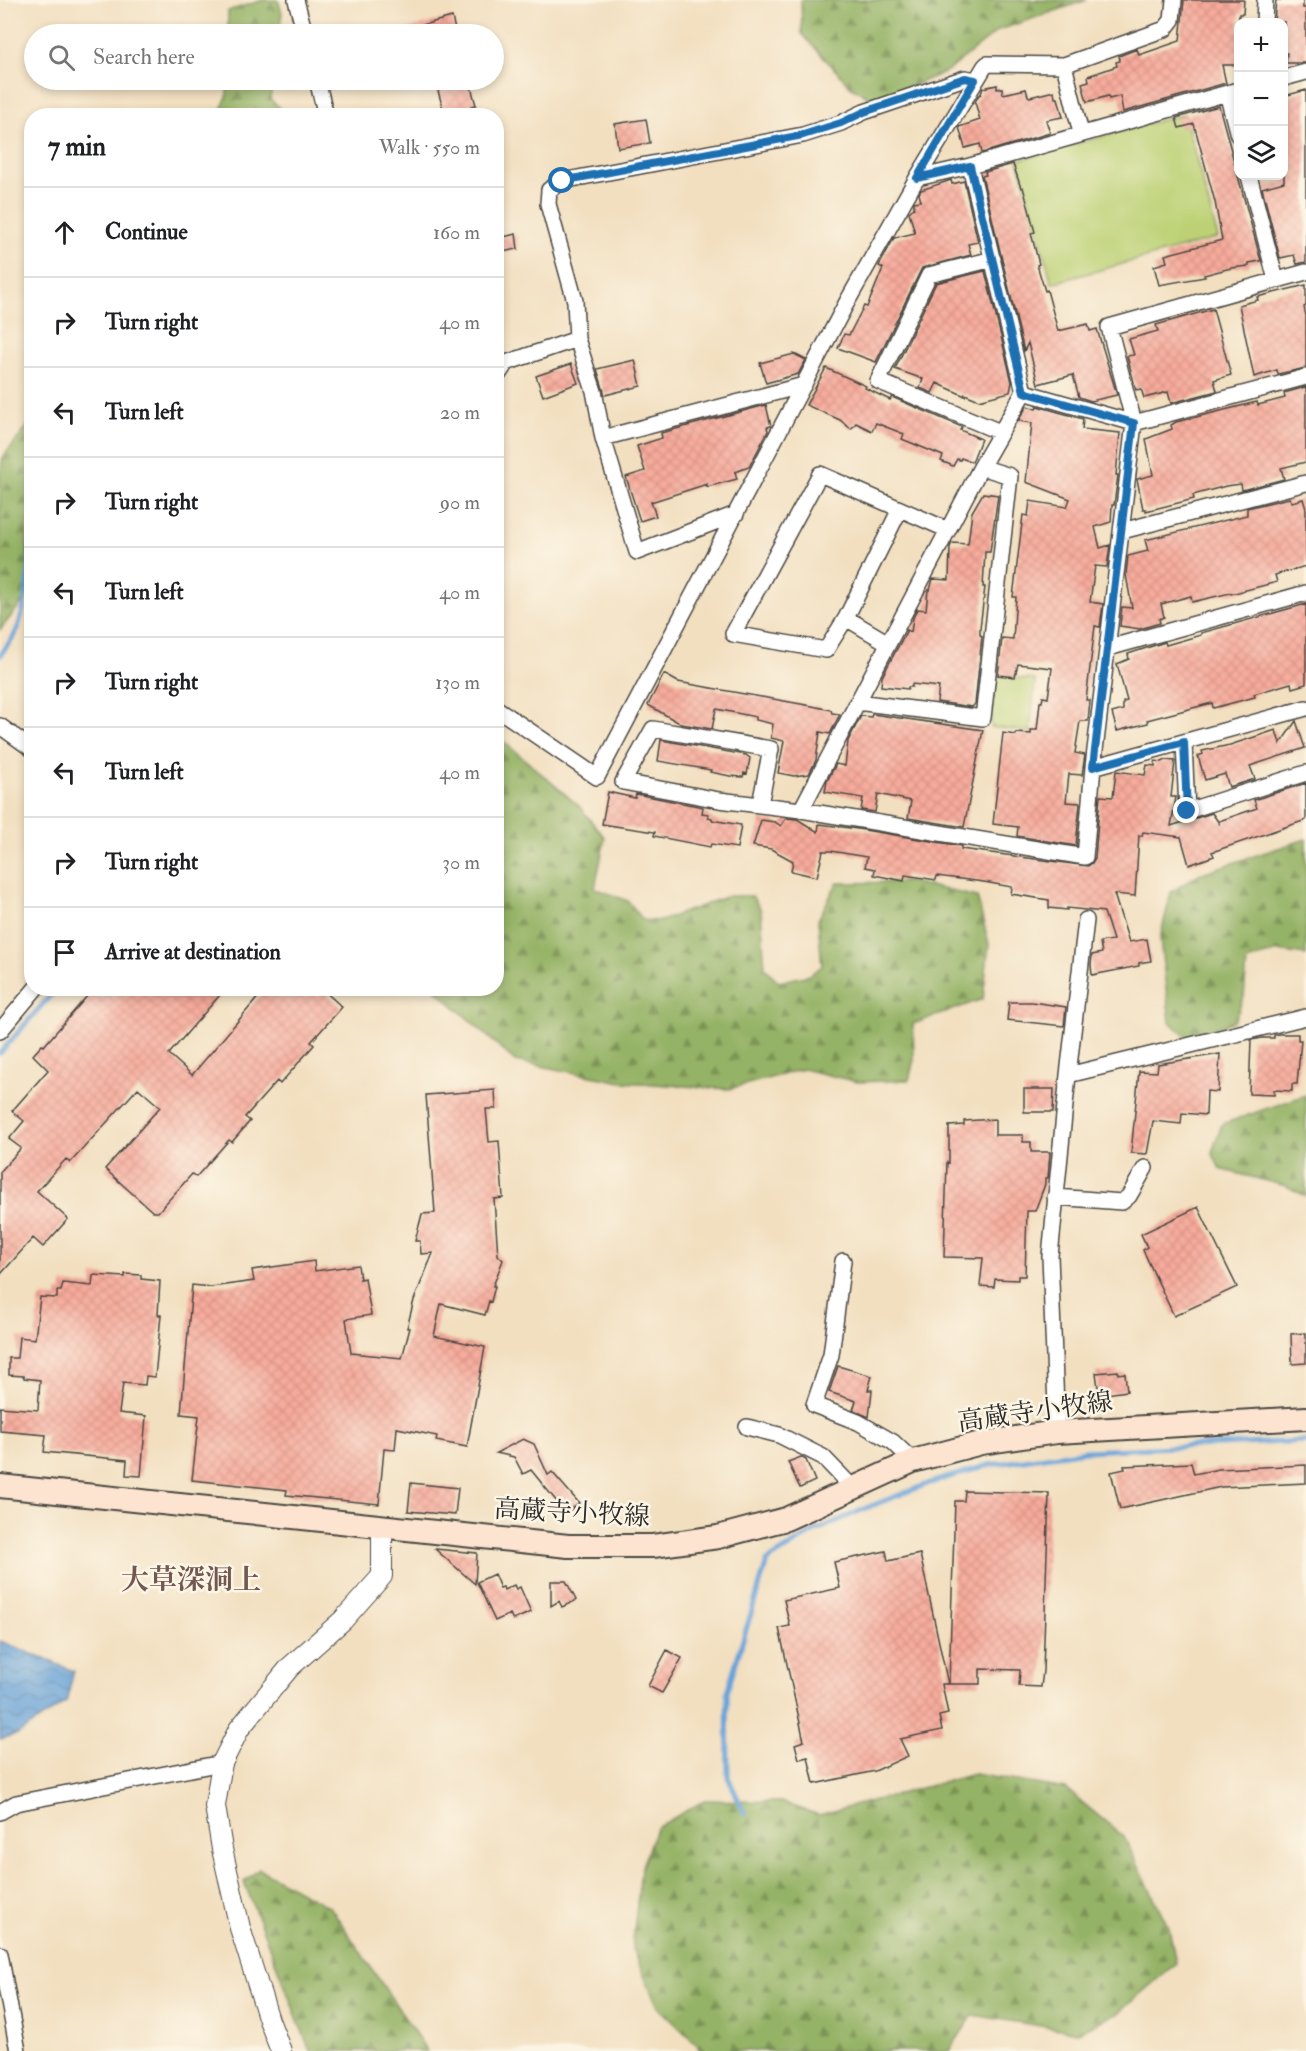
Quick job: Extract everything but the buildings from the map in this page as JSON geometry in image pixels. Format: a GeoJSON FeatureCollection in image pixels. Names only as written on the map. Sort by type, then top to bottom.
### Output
{"type":"FeatureCollection","features":[{"type":"Feature","properties":{"kind":"main road","name":"高蔵寺小牧線"},"geometry":{"type":"LineString","coordinates":[[0,1486],[568,1546],[653,1546],[718,1537],[786,1519],[913,1461],[981,1443],[1058,1432],[1306,1418]]}},
{"type":"Feature","properties":{"kind":"street"},"geometry":{"type":"LineString","coordinates":[[296,0],[302,24]]}},
{"type":"Feature","properties":{"kind":"street"},"geometry":{"type":"LineString","coordinates":[[504,713],[597,777],[847,302],[975,80],[987,64],[1064,65],[1165,29],[1172,20],[1174,0]]}},
{"type":"Feature","properties":{"kind":"street"},"geometry":{"type":"LineString","coordinates":[[1264,18],[1265,0]]}},
{"type":"Feature","properties":{"kind":"street"},"geometry":{"type":"LineString","coordinates":[[1064,65],[1082,133]]}},
{"type":"Feature","properties":{"kind":"street"},"geometry":{"type":"LineString","coordinates":[[1288,77],[1306,72]]}},
{"type":"Feature","properties":{"kind":"street"},"geometry":{"type":"LineString","coordinates":[[736,514],[637,552],[603,438],[594,391],[577,339],[575,301],[548,204],[549,190],[562,181],[803,135],[965,78],[975,80]]}},
{"type":"Feature","properties":{"kind":"street"},"geometry":{"type":"LineString","coordinates":[[320,90],[324,108]]}},
{"type":"Feature","properties":{"kind":"street"},"geometry":{"type":"LineString","coordinates":[[917,178],[970,166],[1233,92],[1238,126]]}},
{"type":"Feature","properties":{"kind":"street"},"geometry":{"type":"LineString","coordinates":[[801,810],[981,467],[1024,392],[970,166]]}},
{"type":"Feature","properties":{"kind":"street"},"geometry":{"type":"LineString","coordinates":[[1250,180],[1276,280]]}},
{"type":"Feature","properties":{"kind":"street"},"geometry":{"type":"LineString","coordinates":[[993,258],[929,275],[878,381],[1000,432]]}},
{"type":"Feature","properties":{"kind":"street"},"geometry":{"type":"LineString","coordinates":[[760,804],[771,748],[653,729],[623,782],[719,800],[801,810],[1085,857],[1093,767],[1134,423],[1110,327],[1306,272]]}},
{"type":"Feature","properties":{"kind":"street"},"geometry":{"type":"LineString","coordinates":[[504,366],[506,363],[577,339]]}},
{"type":"Feature","properties":{"kind":"street"},"geometry":{"type":"LineString","coordinates":[[1024,392],[1134,423],[1306,377]]}},
{"type":"Feature","properties":{"kind":"street"},"geometry":{"type":"LineString","coordinates":[[603,438],[804,385]]}},
{"type":"Feature","properties":{"kind":"street"},"geometry":{"type":"LineString","coordinates":[[857,702],[983,718],[1010,476],[981,467]]}},
{"type":"Feature","properties":{"kind":"street"},"geometry":{"type":"LineString","coordinates":[[900,509],[846,618],[826,650],[733,634],[820,474],[900,509],[948,530]]}},
{"type":"Feature","properties":{"kind":"street"},"geometry":{"type":"LineString","coordinates":[[1122,531],[1306,483]]}},
{"type":"Feature","properties":{"kind":"street"},"geometry":{"type":"LineString","coordinates":[[1108,648],[1306,593]]}},
{"type":"Feature","properties":{"kind":"street"},"geometry":{"type":"LineString","coordinates":[[846,618],[888,643]]}},
{"type":"Feature","properties":{"kind":"street"},"geometry":{"type":"LineString","coordinates":[[1093,767],[1306,710]]}},
{"type":"Feature","properties":{"kind":"street"},"geometry":{"type":"LineString","coordinates":[[0,726],[24,743]]}},
{"type":"Feature","properties":{"kind":"street"},"geometry":{"type":"LineString","coordinates":[[1184,742],[1187,811],[1306,773]]}},
{"type":"Feature","properties":{"kind":"street"},"geometry":{"type":"LineString","coordinates":[[1058,1432],[1050,1256],[1086,920]]}},
{"type":"Feature","properties":{"kind":"street"},"geometry":{"type":"LineString","coordinates":[[0,1031],[29,996]]}},
{"type":"Feature","properties":{"kind":"street"},"geometry":{"type":"LineString","coordinates":[[1068,1075],[1306,1017]]}},
{"type":"Feature","properties":{"kind":"street"},"geometry":{"type":"LineString","coordinates":[[1055,1197],[1122,1202],[1129,1196],[1145,1168]]}},
{"type":"Feature","properties":{"kind":"street"},"geometry":{"type":"LineString","coordinates":[[843,1261],[831,1354],[814,1406],[858,1422],[893,1442],[913,1461]]}},
{"type":"Feature","properties":{"kind":"street"},"geometry":{"type":"LineString","coordinates":[[747,1427],[779,1435],[823,1456],[853,1488]]}},
{"type":"Feature","properties":{"kind":"street"},"geometry":{"type":"LineString","coordinates":[[281,2051],[240,1928],[222,1849],[215,1806],[222,1763],[239,1729],[290,1667],[343,1620],[382,1576],[382,1527]]}},
{"type":"Feature","properties":{"kind":"street"},"geometry":{"type":"LineString","coordinates":[[0,1812],[16,1803],[222,1763]]}},
{"type":"Feature","properties":{"kind":"street"},"geometry":{"type":"LineString","coordinates":[[0,1954],[18,2051]]}},
{"type":"Feature","properties":{"kind":"street"},"geometry":{"type":"LineString","coordinates":[[0,2002],[13,2030]]}},
{"type":"Feature","properties":{"kind":"green space"},"geometry":{"type":"Polygon","coordinates":[[[263,0],[278,0],[282,13],[280,24],[228,24],[228,11],[263,0]]]}},
{"type":"Feature","properties":{"kind":"green space"},"geometry":{"type":"Polygon","coordinates":[[[801,0],[1087,0],[999,30],[947,71],[875,102],[850,86],[802,34],[801,0]]]}},
{"type":"Feature","properties":{"kind":"green space"},"geometry":{"type":"Polygon","coordinates":[[[227,90],[271,90],[270,99],[280,108],[222,108],[227,90]]]}},
{"type":"Feature","properties":{"kind":"green space"},"geometry":{"type":"Polygon","coordinates":[[[1184,114],[1218,238],[1052,283],[1018,160],[1184,114]]]}},
{"type":"Feature","properties":{"kind":"green space"},"geometry":{"type":"Polygon","coordinates":[[[24,431],[24,600],[0,630],[0,473],[3,457],[24,431]]]}},
{"type":"Feature","properties":{"kind":"green space"},"geometry":{"type":"Polygon","coordinates":[[[996,676],[1035,680],[1030,732],[991,727],[996,676]]]}},
{"type":"Feature","properties":{"kind":"green space"},"geometry":{"type":"Polygon","coordinates":[[[504,742],[579,806],[605,838],[595,888],[628,901],[643,920],[661,921],[728,896],[752,896],[761,910],[765,968],[779,982],[809,975],[822,966],[818,920],[837,883],[911,882],[977,897],[989,944],[983,999],[913,1024],[914,1060],[909,1080],[858,1082],[803,1069],[729,1089],[622,1082],[515,1061],[443,996],[504,996],[504,742]]]}},
{"type":"Feature","properties":{"kind":"green space"},"geometry":{"type":"Polygon","coordinates":[[[1306,839],[1306,957],[1278,951],[1247,961],[1244,997],[1234,1021],[1188,1039],[1170,1022],[1160,939],[1171,892],[1199,874],[1306,839]]]}},
{"type":"Feature","properties":{"kind":"green space"},"geometry":{"type":"Polygon","coordinates":[[[1306,1095],[1306,1196],[1286,1186],[1220,1169],[1212,1152],[1222,1124],[1306,1095]]]}},
{"type":"Feature","properties":{"kind":"green space"},"geometry":{"type":"Polygon","coordinates":[[[974,1774],[1066,1789],[1124,1837],[1169,1928],[1176,1963],[1118,2013],[1078,2032],[973,2015],[949,2051],[700,2051],[697,2045],[658,2007],[632,1949],[641,1869],[656,1828],[705,1800],[781,1802],[819,1815],[974,1774]]]}},
{"type":"Feature","properties":{"kind":"green space"},"geometry":{"type":"Polygon","coordinates":[[[259,1869],[331,1908],[427,2051],[310,2051],[244,1882],[259,1869]]]}},
{"type":"Feature","properties":{"kind":"water"},"geometry":{"type":"Polygon","coordinates":[[[0,1641],[74,1671],[66,1702],[18,1734],[0,1739],[0,1641]]]}},
{"type":"Feature","properties":{"kind":"waterway"},"geometry":{"type":"LineString","coordinates":[[0,656],[16,632],[24,603]]}},
{"type":"Feature","properties":{"kind":"waterway"},"geometry":{"type":"LineString","coordinates":[[0,1053],[50,996]]}},
{"type":"Feature","properties":{"kind":"waterway"},"geometry":{"type":"LineString","coordinates":[[745,1814],[728,1777],[727,1692],[767,1561],[815,1531],[871,1506],[930,1483],[989,1465],[1086,1451],[1306,1441]]}},
{"type":"Feature","properties":{"kind":"district","name":"大草深洞上"},"geometry":{"type":"Point","coordinates":[191,1579]}},
{"type":"Feature","properties":{"kind":"route"},"geometry":{"type":"LineString","coordinates":[[562,181],[803,135],[965,78],[975,80],[917,178],[970,166],[1024,392],[1134,423],[1093,767],[1184,742],[1187,811]]}}]}
